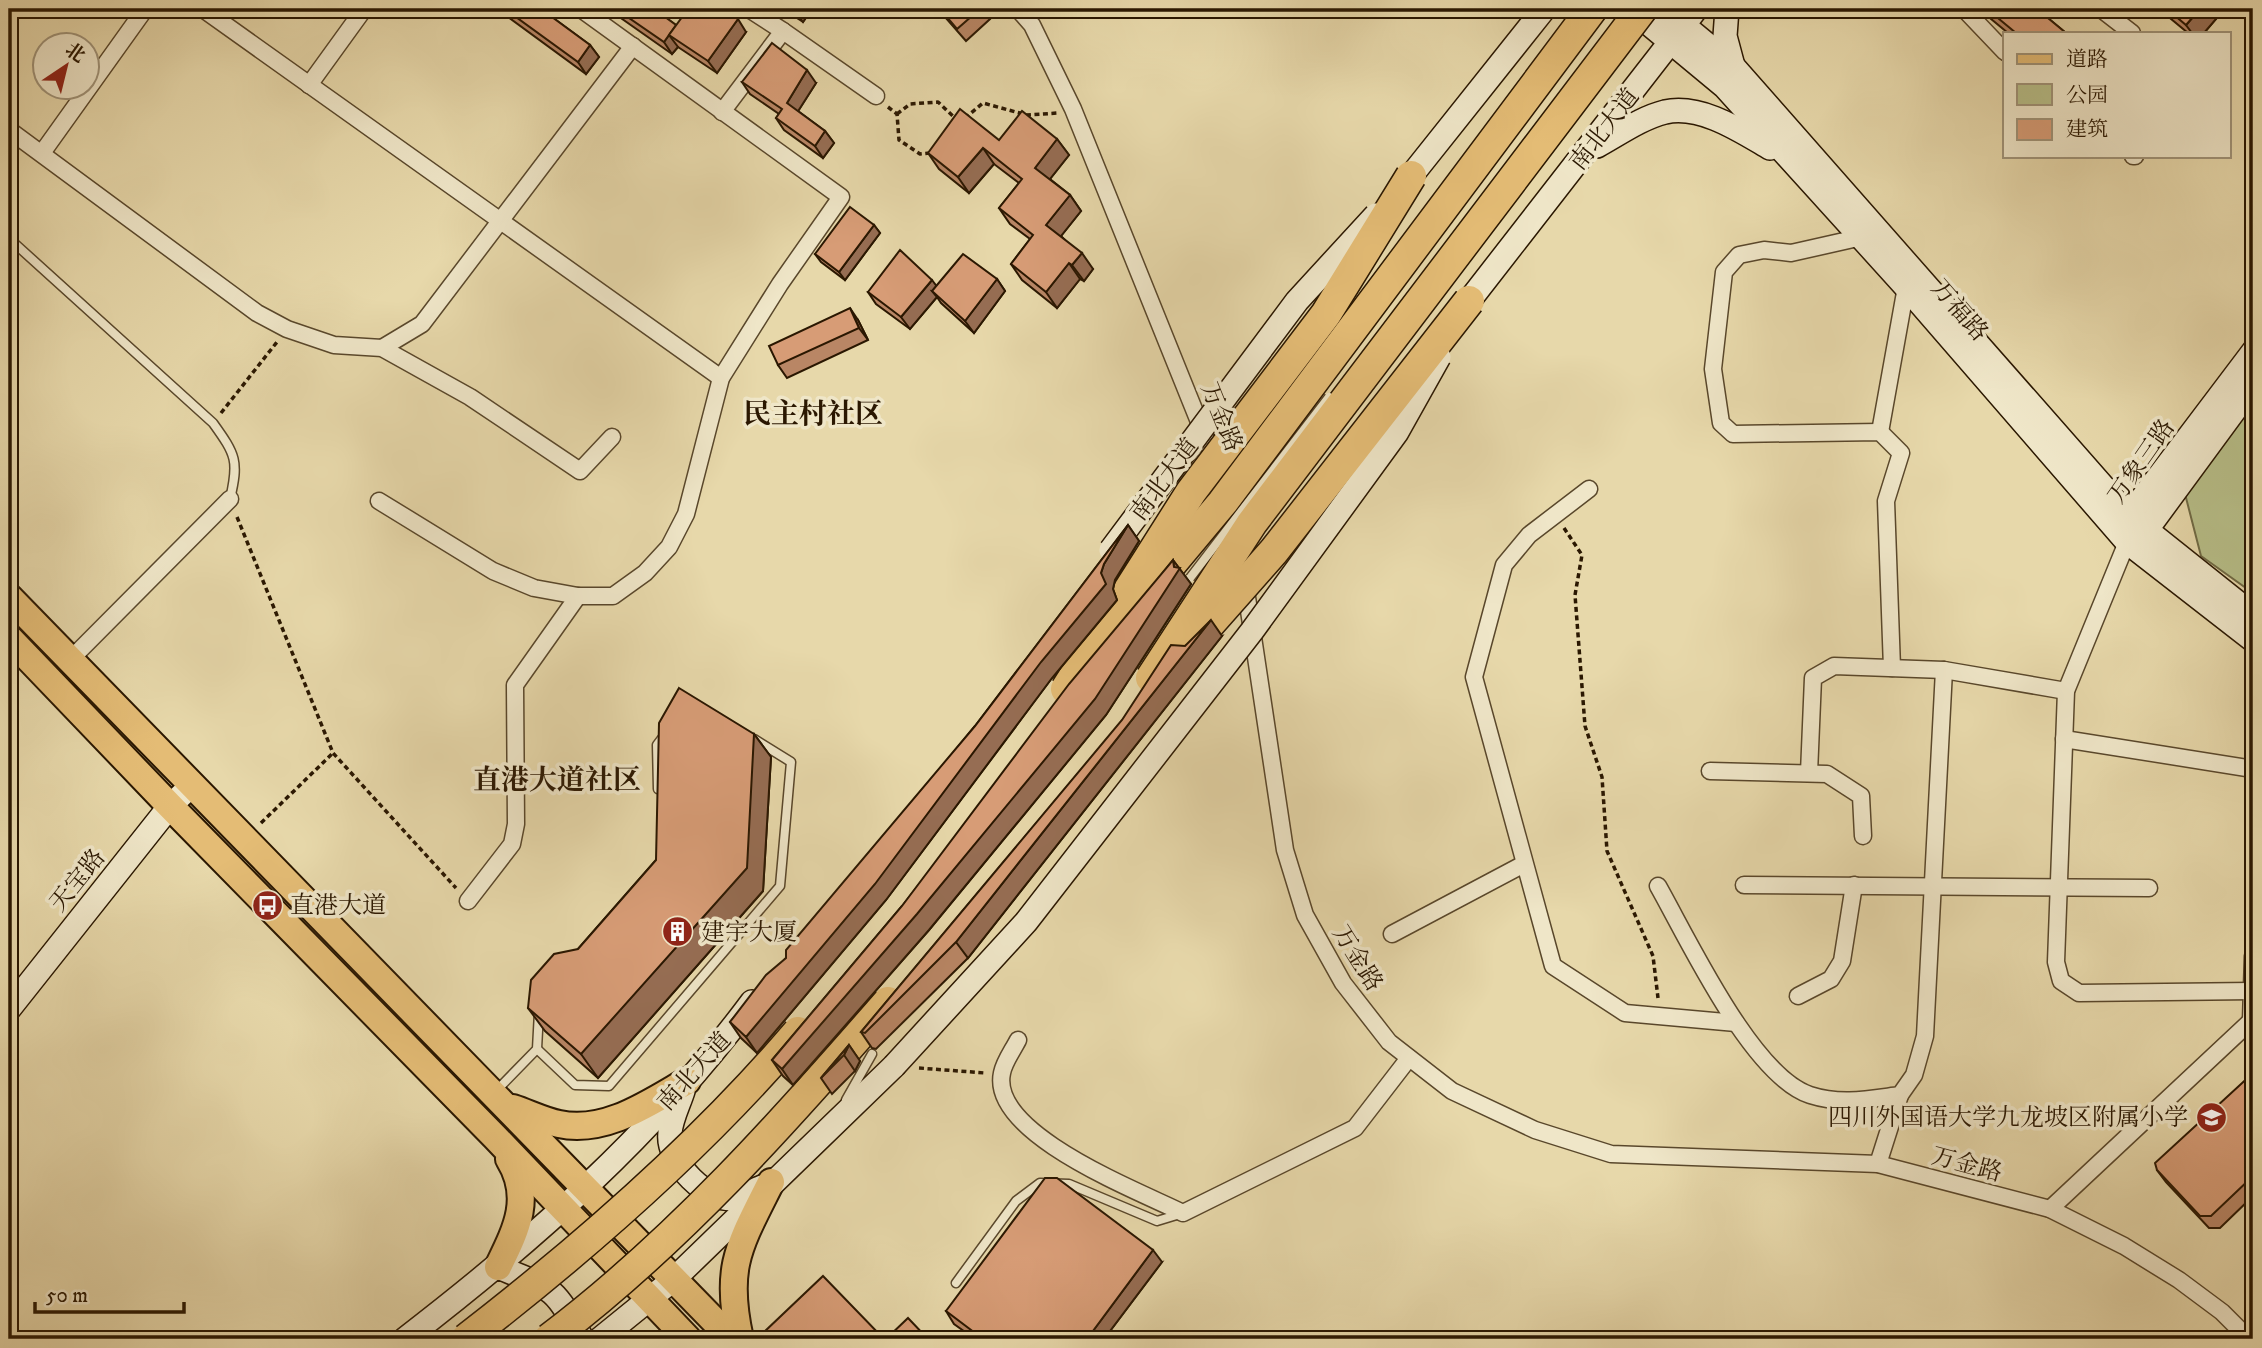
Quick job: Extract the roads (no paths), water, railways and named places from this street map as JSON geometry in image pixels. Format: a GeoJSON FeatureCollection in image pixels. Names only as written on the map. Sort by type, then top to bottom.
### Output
{"type":"FeatureCollection","features":[{"type":"Feature","properties":{"kind":"highway"},"geometry":{"type":"LineString","coordinates":[[1412,176],[1326,314],[1191,492],[1058,701],[1622,11]]}},
{"type":"Feature","properties":{"kind":"highway","name":"南北大道"},"geometry":{"type":"LineString","coordinates":[[1469,301],[1273,551],[1136,703],[1252,523],[1622,11]]}},
{"type":"Feature","properties":{"kind":"highway"},"geometry":{"type":"LineString","coordinates":[[549,1339],[677,1229],[799,1105],[906,982]]}},
{"type":"Feature","properties":{"kind":"highway","name":"南北大道"},"geometry":{"type":"LineString","coordinates":[[466,1339],[522,1296],[642,1192],[762,1074],[814,1013]]}},
{"type":"Feature","properties":{"kind":"main road"},"geometry":{"type":"LineString","coordinates":[[1508,54],[1526,9]]}},
{"type":"Feature","properties":{"kind":"main road","name":"南北大道"},"geometry":{"type":"LineString","coordinates":[[1099,567],[1297,301],[1412,176],[1544,9]]}},
{"type":"Feature","properties":{"kind":"main road","name":"万福路"},"geometry":{"type":"LineString","coordinates":[[1664,9],[1732,66],[2133,530],[2253,615]]}},
{"type":"Feature","properties":{"kind":"main road"},"geometry":{"type":"LineString","coordinates":[[1727,9],[1726,36],[1732,66]]}},
{"type":"Feature","properties":{"kind":"main road","name":"万福路"},"geometry":{"type":"LineString","coordinates":[[1622,11],[1684,25],[1726,87],[1787,158],[1906,287],[2133,530],[2253,640]]}},
{"type":"Feature","properties":{"kind":"main road","name":"南北大道"},"geometry":{"type":"LineString","coordinates":[[600,1339],[674,1279],[771,1182],[894,1066],[1026,922],[1252,631],[1397,432],[1469,301],[1684,25]]}},
{"type":"Feature","properties":{"kind":"main road"},"geometry":{"type":"LineString","coordinates":[[1588,151],[1647,118],[1667,111],[1691,112],[1727,123],[1787,158]]}},
{"type":"Feature","properties":{"kind":"main road","name":"万象三路"},"geometry":{"type":"LineString","coordinates":[[2133,530],[2253,352]]}},
{"type":"Feature","properties":{"kind":"main road","name":"万象三路"},"geometry":{"type":"LineString","coordinates":[[2133,530],[2253,386]]}},
{"type":"Feature","properties":{"kind":"main road"},"geometry":{"type":"LineString","coordinates":[[9,597],[190,787],[732,1339]]}},
{"type":"Feature","properties":{"kind":"main road"},"geometry":{"type":"LineString","coordinates":[[9,638],[688,1339]]}},
{"type":"Feature","properties":{"kind":"main road","name":"天宝路"},"geometry":{"type":"LineString","coordinates":[[9,1009],[170,806],[190,787]]}},
{"type":"Feature","properties":{"kind":"main road","name":"南北大道"},"geometry":{"type":"LineString","coordinates":[[405,1339],[498,1267],[587,1189],[687,1081],[764,992]]}},
{"type":"Feature","properties":{"kind":"main road"},"geometry":{"type":"LineString","coordinates":[[500,1100],[561,1125],[599,1124],[635,1111],[687,1081]]}},
{"type":"Feature","properties":{"kind":"main road"},"geometry":{"type":"LineString","coordinates":[[687,1081],[669,1134],[672,1148],[682,1168],[696,1185],[717,1198],[736,1198],[771,1182]]}},
{"type":"Feature","properties":{"kind":"main road"},"geometry":{"type":"LineString","coordinates":[[495,1137],[518,1174],[523,1200],[518,1227],[498,1267],[551,1289],[565,1305],[580,1339]]}},
{"type":"Feature","properties":{"kind":"main road"},"geometry":{"type":"LineString","coordinates":[[740,1339],[733,1308],[733,1268],[746,1232],[771,1182]]}},
{"type":"Feature","properties":{"kind":"street"},"geometry":{"type":"LineString","coordinates":[[42,153],[145,9]]}},
{"type":"Feature","properties":{"kind":"street"},"geometry":{"type":"LineString","coordinates":[[203,9],[721,378]]}},
{"type":"Feature","properties":{"kind":"street"},"geometry":{"type":"LineString","coordinates":[[309,85],[364,9]]}},
{"type":"Feature","properties":{"kind":"street"},"geometry":{"type":"LineString","coordinates":[[379,501],[493,571],[534,588],[578,596],[613,596],[645,573],[669,547],[686,514],[721,378],[780,284],[841,198],[581,9]]}},
{"type":"Feature","properties":{"kind":"street"},"geometry":{"type":"LineString","coordinates":[[749,9],[876,96]]}},
{"type":"Feature","properties":{"kind":"street","name":"万金路"},"geometry":{"type":"LineString","coordinates":[[1018,9],[1032,25],[1073,109],[1233,507],[1285,850],[1305,915],[1343,984],[1389,1042],[1452,1091],[1535,1130],[1611,1154],[1878,1164],[2050,1209],[2124,1246],[2179,1280],[2222,1312],[2249,1339]]}},
{"type":"Feature","properties":{"kind":"street"},"geometry":{"type":"LineString","coordinates":[[1964,9],[2003,50]]}},
{"type":"Feature","properties":{"kind":"street"},"geometry":{"type":"LineString","coordinates":[[2101,9],[2131,32]]}},
{"type":"Feature","properties":{"kind":"street"},"geometry":{"type":"LineString","coordinates":[[722,112],[783,31]]}},
{"type":"Feature","properties":{"kind":"street"},"geometry":{"type":"LineString","coordinates":[[382,348],[422,324],[633,46]]}},
{"type":"Feature","properties":{"kind":"street"},"geometry":{"type":"LineString","coordinates":[[9,130],[257,313],[287,329],[334,345],[382,348],[470,397],[580,471],[612,437]]}},
{"type":"Feature","properties":{"kind":"street"},"geometry":{"type":"LineString","coordinates":[[1862,237],[1791,253],[1764,250],[1740,254],[1724,272],[1713,369],[1721,423],[1733,434],[1880,432],[1900,453],[1886,501],[1892,668]]}},
{"type":"Feature","properties":{"kind":"street"},"geometry":{"type":"LineString","coordinates":[[1880,432],[1906,287]]}},
{"type":"Feature","properties":{"kind":"street"},"geometry":{"type":"LineString","coordinates":[[1589,489],[1529,535],[1504,565],[1474,677],[1524,864],[1553,967],[1626,1013],[1736,1023]]}},
{"type":"Feature","properties":{"kind":"street"},"geometry":{"type":"LineString","coordinates":[[69,661],[230,499]]}},
{"type":"Feature","properties":{"kind":"street"},"geometry":{"type":"LineString","coordinates":[[2133,530],[2066,691],[2056,962],[2062,981],[2079,993],[2253,991]]}},
{"type":"Feature","properties":{"kind":"street"},"geometry":{"type":"LineString","coordinates":[[468,901],[512,844],[516,824],[515,685],[578,596]]}},
{"type":"Feature","properties":{"kind":"street"},"geometry":{"type":"LineString","coordinates":[[1809,774],[1813,678],[1834,666],[1944,670],[2066,691]]}},
{"type":"Feature","properties":{"kind":"street"},"geometry":{"type":"LineString","coordinates":[[1878,1164],[1900,1095],[1914,1075],[1925,1036],[1944,670]]}},
{"type":"Feature","properties":{"kind":"street"},"geometry":{"type":"LineString","coordinates":[[2064,739],[2253,769]]}},
{"type":"Feature","properties":{"kind":"street"},"geometry":{"type":"LineString","coordinates":[[1710,771],[1827,774],[1861,796],[1863,836]]}},
{"type":"Feature","properties":{"kind":"street"},"geometry":{"type":"LineString","coordinates":[[1392,934],[1524,864]]}},
{"type":"Feature","properties":{"kind":"street"},"geometry":{"type":"LineString","coordinates":[[1744,884],[2149,888]]}},
{"type":"Feature","properties":{"kind":"street"},"geometry":{"type":"LineString","coordinates":[[1658,886],[1736,1023],[1782,1078],[1808,1095],[1844,1103],[1900,1095]]}},
{"type":"Feature","properties":{"kind":"street"},"geometry":{"type":"LineString","coordinates":[[1798,996],[1831,979],[1842,961],[1854,886]]}},
{"type":"Feature","properties":{"kind":"street"},"geometry":{"type":"LineString","coordinates":[[2050,1209],[2252,1020],[2253,956]]}},
{"type":"Feature","properties":{"kind":"street"},"geometry":{"type":"LineString","coordinates":[[1018,1040],[1001,1074],[1008,1108],[1056,1150],[1183,1213],[1355,1128],[1409,1058]]}},
{"type":"Feature","properties":{"kind":"lane"},"geometry":{"type":"LineString","coordinates":[[13,242],[214,423],[229,446],[237,468],[230,499]]}},
{"type":"Feature","properties":{"kind":"lane"},"geometry":{"type":"LineString","coordinates":[[1233,507],[1186,575],[1333,391]]}},
{"type":"Feature","properties":{"kind":"lane"},"geometry":{"type":"LineString","coordinates":[[658,800],[657,745],[671,726]]}},
{"type":"Feature","properties":{"kind":"lane"},"geometry":{"type":"LineString","coordinates":[[537,1049],[575,1085],[609,1086],[780,886],[791,762],[747,734]]}},
{"type":"Feature","properties":{"kind":"lane"},"geometry":{"type":"LineString","coordinates":[[500,1100],[537,1049],[540,999]]}},
{"type":"Feature","properties":{"kind":"lane"},"geometry":{"type":"LineString","coordinates":[[830,1127],[872,1054]]}},
{"type":"Feature","properties":{"kind":"lane"},"geometry":{"type":"LineString","coordinates":[[956,1283],[1016,1201],[1040,1183],[1069,1184],[1157,1221],[1183,1213]]}},
{"type":"Feature","properties":{"kind":"place","name":"直港大道"},"geometry":{"type":"Point","coordinates":[267,905]}},
{"type":"Feature","properties":{"kind":"place","name":"建宇大厦"},"geometry":{"type":"Point","coordinates":[678,932]}},
{"type":"Feature","properties":{"kind":"place","name":"四川外国语大学九龙坡区附属小学"},"geometry":{"type":"Point","coordinates":[2211,1117]}},
{"type":"Feature","properties":{"kind":"district","name":"民主村社区"},"geometry":{"type":"Point","coordinates":[813,413]}},
{"type":"Feature","properties":{"kind":"district","name":"直港大道社区"},"geometry":{"type":"Point","coordinates":[557,779]}}]}
